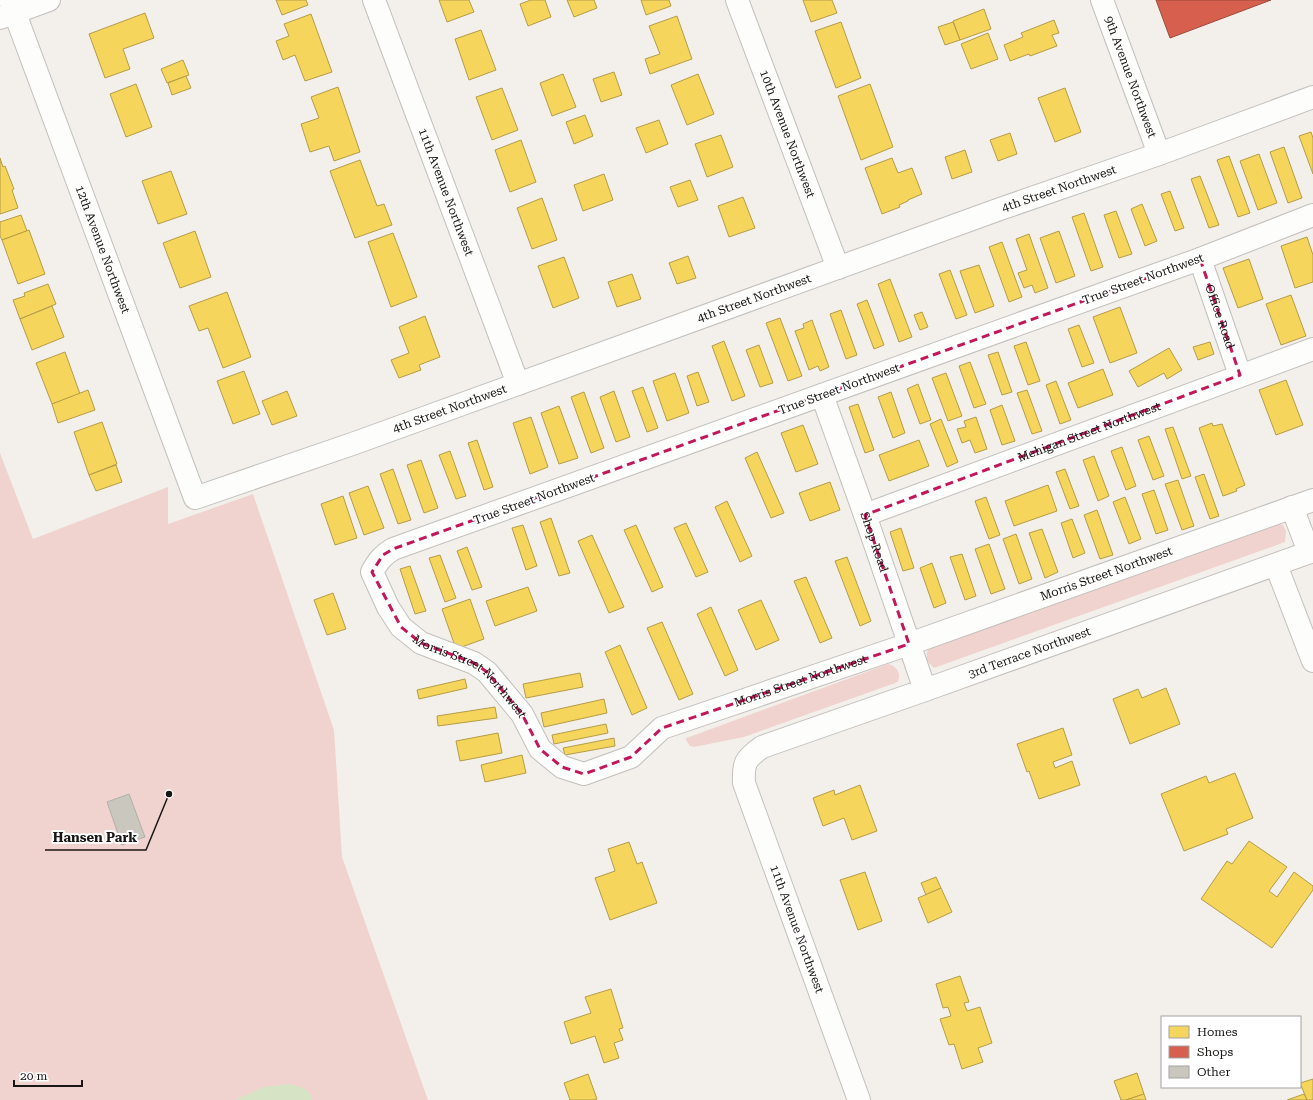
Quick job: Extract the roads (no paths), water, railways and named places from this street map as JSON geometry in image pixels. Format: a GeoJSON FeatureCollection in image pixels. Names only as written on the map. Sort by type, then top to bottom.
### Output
{"type":"FeatureCollection","features":[{"type":"Feature","properties":{"kind":"street"},"geometry":{"type":"LineString","coordinates":[[8,10],[49,0]]}},
{"type":"Feature","properties":{"kind":"street","name":"11th Avenue Northwest"},"geometry":{"type":"LineString","coordinates":[[374,0],[518,384]]}},
{"type":"Feature","properties":{"kind":"street","name":"10th Avenue Northwest"},"geometry":{"type":"LineString","coordinates":[[737,0],[838,268]]}},
{"type":"Feature","properties":{"kind":"street","name":"9th Avenue Northwest"},"geometry":{"type":"LineString","coordinates":[[1102,0],[1159,154]]}},
{"type":"Feature","properties":{"kind":"street","name":"12th Avenue Northwest"},"geometry":{"type":"LineString","coordinates":[[8,10],[195,498]]}},
{"type":"Feature","properties":{"kind":"street","name":"4th Street Northwest"},"geometry":{"type":"LineString","coordinates":[[195,498],[355,443],[1000,209],[1159,154],[1313,97]]}},
{"type":"Feature","properties":{"kind":"street","name":"True Street Northwest"},"geometry":{"type":"LineString","coordinates":[[372,572],[377,562],[383,555],[393,549],[1200,259],[1313,215]]}},
{"type":"Feature","properties":{"kind":"street","name":"Office Road"},"geometry":{"type":"LineString","coordinates":[[1200,259],[1240,375]]}},
{"type":"Feature","properties":{"kind":"street","name":"Mehigan Street Northwest"},"geometry":{"type":"LineString","coordinates":[[865,515],[1313,349]]}},
{"type":"Feature","properties":{"kind":"street","name":"Shop Road"},"geometry":{"type":"LineString","coordinates":[[822,395],[925,690]]}},
{"type":"Feature","properties":{"kind":"street","name":"Morris Street Northwest"},"geometry":{"type":"LineString","coordinates":[[372,572],[388,607],[401,627],[421,643],[474,663],[487,672],[522,714],[540,749],[562,767],[584,774],[631,757],[662,728],[909,644],[1313,500]]}},
{"type":"Feature","properties":{"kind":"street"},"geometry":{"type":"LineString","coordinates":[[1292,507],[1311,551]]}},
{"type":"Feature","properties":{"kind":"street","name":"3rd Terrace Northwest"},"geometry":{"type":"LineString","coordinates":[[748,758],[762,746],[925,690],[1276,565],[1311,551]]}},
{"type":"Feature","properties":{"kind":"street"},"geometry":{"type":"LineString","coordinates":[[1276,565],[1313,661]]}},
{"type":"Feature","properties":{"kind":"street","name":"11th Avenue Northwest"},"geometry":{"type":"LineString","coordinates":[[748,758],[744,766],[744,783],[859,1100]]}},
{"type":"Feature","properties":{"kind":"place","name":"Hansen Park"},"geometry":{"type":"Point","coordinates":[169,794]}}]}
